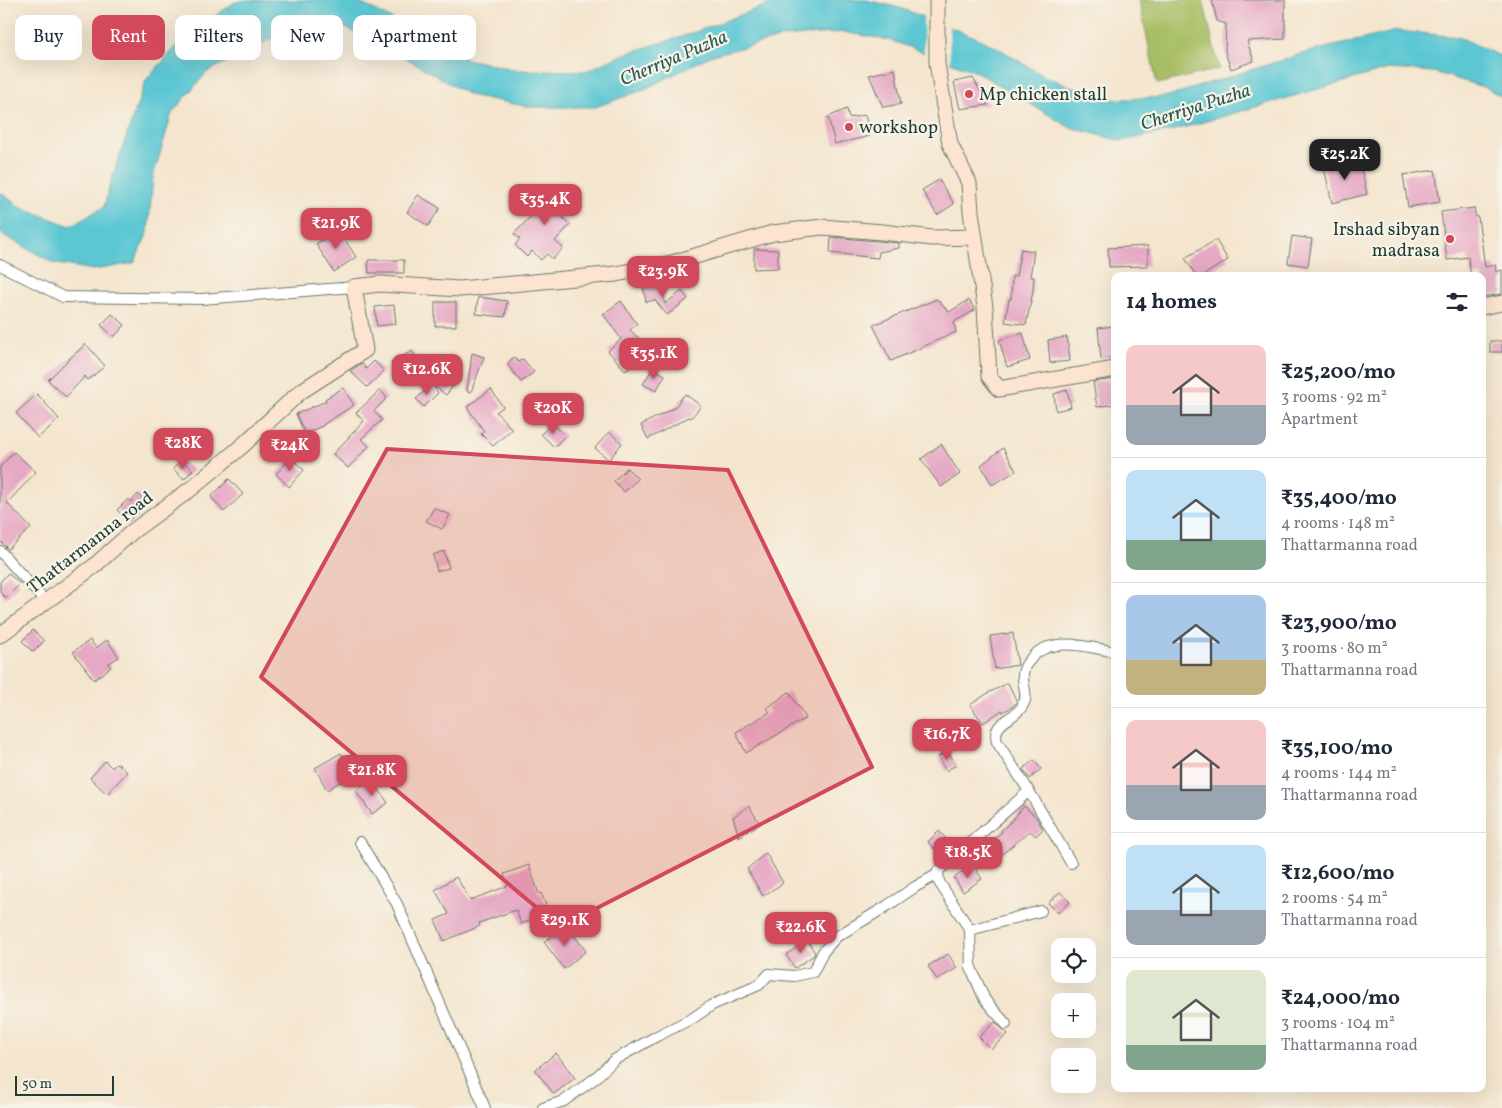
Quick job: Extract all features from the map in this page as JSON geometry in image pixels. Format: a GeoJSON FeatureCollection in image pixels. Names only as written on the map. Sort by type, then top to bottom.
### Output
{"type":"FeatureCollection","features":[{"type":"Feature","properties":{"kind":"street"},"geometry":{"type":"LineString","coordinates":[[937,3],[937,63],[950,144],[969,183],[985,307],[989,376],[998,388],[1111,370]]}},
{"type":"Feature","properties":{"kind":"street"},"geometry":{"type":"LineString","coordinates":[[0,265],[63,297],[202,298],[380,284],[460,289],[616,274],[672,263],[773,233],[822,227],[932,238],[975,237]]}},
{"type":"Feature","properties":{"kind":"street","name":"Thattarmanna road"},"geometry":{"type":"LineString","coordinates":[[0,635],[93,567],[133,531],[192,488],[242,446],[300,392],[366,350],[354,287]]}},
{"type":"Feature","properties":{"kind":"street"},"geometry":{"type":"LineString","coordinates":[[1486,306],[1502,303]]}},
{"type":"Feature","properties":{"kind":"street"},"geometry":{"type":"LineString","coordinates":[[0,552],[45,601]]}},
{"type":"Feature","properties":{"kind":"street"},"geometry":{"type":"LineString","coordinates":[[1071,863],[998,742],[996,735],[998,727],[1019,711],[1024,704],[1026,697],[1023,674],[1027,663],[1034,654],[1054,645],[1080,645],[1111,651]]}},
{"type":"Feature","properties":{"kind":"street"},"geometry":{"type":"LineString","coordinates":[[1006,1024],[985,1000],[971,968],[970,930],[939,882],[938,871],[1029,791]]}},
{"type":"Feature","properties":{"kind":"street"},"geometry":{"type":"LineString","coordinates":[[360,842],[397,904],[485,1108]]}},
{"type":"Feature","properties":{"kind":"street"},"geometry":{"type":"LineString","coordinates":[[543,1108],[564,1101],[594,1079],[614,1060],[693,1018],[712,1005],[759,985],[769,974],[794,976],[813,972],[823,952],[836,937],[938,874]]}},
{"type":"Feature","properties":{"kind":"street"},"geometry":{"type":"LineString","coordinates":[[970,930],[1041,911]]}},
{"type":"Feature","properties":{"kind":"highlighted area"},"geometry":{"type":"Polygon","coordinates":[[[387,449],[728,470],[872,767],[560,927],[261,677],[387,449]]]}},
{"type":"Feature","properties":{"kind":"green space"},"geometry":{"type":"Polygon","coordinates":[[[1139,0],[1203,0],[1219,69],[1157,84],[1139,0]]]}},
{"type":"Feature","properties":{"kind":"water"},"geometry":{"type":"Polygon","coordinates":[[[247,0],[352,0],[384,15],[353,15],[353,31],[343,27],[343,15],[271,15],[271,39],[261,44],[261,15],[217,15],[235,2],[247,0]]]}},
{"type":"Feature","properties":{"kind":"water","name":"Cherriya Puzha"},"geometry":{"type":"Polygon","coordinates":[[[780,0],[866,0],[900,8],[975,37],[998,48],[1042,75],[1103,100],[1165,97],[1305,53],[1397,31],[1459,37],[1502,57],[1502,97],[1487,88],[1434,72],[1388,69],[1175,130],[1121,141],[1069,127],[977,72],[890,40],[843,32],[784,37],[712,55],[643,90],[595,107],[530,107],[469,95],[410,60],[471,60],[518,70],[586,71],[627,53],[687,35],[780,0]]]}},
{"type":"Feature","properties":{"kind":"water"},"geometry":{"type":"Polygon","coordinates":[[[175,48],[175,60],[230,60],[207,72],[172,113],[153,177],[148,232],[134,263],[94,270],[53,263],[0,233],[0,192],[20,207],[70,226],[104,207],[111,181],[146,80],[175,48]]]}},
{"type":"Feature","properties":{"kind":"pier"},"geometry":{"type":"Polygon","coordinates":[[[923,14],[949,25],[950,65],[924,57],[923,14]]]}},
{"type":"Feature","properties":{"kind":"building"},"geometry":{"type":"Polygon","coordinates":[[[1212,0],[1285,0],[1285,39],[1247,41],[1254,61],[1231,69],[1225,52],[1226,24],[1217,21],[1212,0]]]}},
{"type":"Feature","properties":{"kind":"building"},"geometry":{"type":"Polygon","coordinates":[[[895,69],[901,104],[883,107],[869,75],[895,69]]]}},
{"type":"Feature","properties":{"kind":"building","name":"Mp chicken stall"},"geometry":{"type":"Polygon","coordinates":[[[973,78],[988,105],[960,109],[954,82],[973,78]]]}},
{"type":"Feature","properties":{"kind":"building","name":"workshop"},"geometry":{"type":"Polygon","coordinates":[[[847,109],[849,118],[865,115],[870,136],[835,144],[828,117],[847,109]]]}},
{"type":"Feature","properties":{"kind":"building"},"geometry":{"type":"Polygon","coordinates":[[[1359,159],[1367,194],[1332,203],[1324,167],[1359,159]]]}},
{"type":"Feature","properties":{"kind":"building"},"geometry":{"type":"Polygon","coordinates":[[[1435,170],[1440,202],[1408,207],[1403,175],[1435,170]]]}},
{"type":"Feature","properties":{"kind":"building"},"geometry":{"type":"Polygon","coordinates":[[[939,180],[954,204],[937,215],[922,190],[939,180]]]}},
{"type":"Feature","properties":{"kind":"building"},"geometry":{"type":"Polygon","coordinates":[[[564,185],[576,197],[563,211],[565,212],[561,216],[570,225],[555,241],[563,248],[553,259],[547,254],[541,260],[532,251],[527,257],[515,245],[520,239],[514,234],[531,216],[525,210],[533,201],[541,209],[564,185]]]}},
{"type":"Feature","properties":{"kind":"building"},"geometry":{"type":"Polygon","coordinates":[[[418,195],[440,208],[428,226],[407,212],[418,195]]]}},
{"type":"Feature","properties":{"kind":"building"},"geometry":{"type":"Polygon","coordinates":[[[1474,208],[1476,217],[1478,217],[1485,267],[1495,265],[1496,272],[1502,270],[1502,294],[1486,296],[1486,272],[1470,272],[1468,257],[1447,260],[1441,212],[1474,208]]]}},
{"type":"Feature","properties":{"kind":"building"},"geometry":{"type":"Polygon","coordinates":[[[338,229],[356,257],[334,272],[316,244],[338,229]]]}},
{"type":"Feature","properties":{"kind":"building"},"geometry":{"type":"Polygon","coordinates":[[[1292,236],[1312,239],[1308,266],[1288,263],[1292,236]]]}},
{"type":"Feature","properties":{"kind":"building"},"geometry":{"type":"Polygon","coordinates":[[[831,237],[899,243],[899,248],[879,252],[878,258],[830,253],[831,237]]]}},
{"type":"Feature","properties":{"kind":"building"},"geometry":{"type":"Polygon","coordinates":[[[1216,240],[1228,260],[1208,272],[1194,272],[1185,258],[1216,240]]]}},
{"type":"Feature","properties":{"kind":"building"},"geometry":{"type":"Polygon","coordinates":[[[1148,246],[1148,266],[1109,267],[1108,248],[1148,246]]]}},
{"type":"Feature","properties":{"kind":"building"},"geometry":{"type":"Polygon","coordinates":[[[754,249],[778,250],[778,268],[754,269],[754,249]]]}},
{"type":"Feature","properties":{"kind":"building"},"geometry":{"type":"Polygon","coordinates":[[[1021,249],[1034,251],[1030,277],[1034,277],[1033,291],[1026,325],[1005,322],[1009,299],[1011,299],[1012,276],[1016,276],[1021,249]]]}},
{"type":"Feature","properties":{"kind":"building"},"geometry":{"type":"Polygon","coordinates":[[[368,260],[404,260],[404,273],[369,273],[368,260]]]}},
{"type":"Feature","properties":{"kind":"building"},"geometry":{"type":"Polygon","coordinates":[[[661,283],[665,304],[682,291],[688,299],[667,315],[655,300],[646,302],[643,286],[661,283]]]}},
{"type":"Feature","properties":{"kind":"building"},"geometry":{"type":"Polygon","coordinates":[[[478,297],[507,301],[505,317],[476,314],[478,297]]]}},
{"type":"Feature","properties":{"kind":"building"},"geometry":{"type":"Polygon","coordinates":[[[937,299],[949,312],[969,300],[975,310],[954,322],[956,332],[891,361],[873,325],[937,299]]]}},
{"type":"Feature","properties":{"kind":"building"},"geometry":{"type":"Polygon","coordinates":[[[621,301],[637,324],[630,330],[650,349],[626,371],[608,351],[621,339],[603,314],[621,301]]]}},
{"type":"Feature","properties":{"kind":"building"},"geometry":{"type":"Polygon","coordinates":[[[435,302],[456,302],[456,326],[435,326],[435,302]]]}},
{"type":"Feature","properties":{"kind":"building"},"geometry":{"type":"Polygon","coordinates":[[[394,305],[396,324],[377,326],[375,307],[394,305]]]}},
{"type":"Feature","properties":{"kind":"building"},"geometry":{"type":"Polygon","coordinates":[[[112,314],[125,325],[114,337],[101,325],[112,314]]]}},
{"type":"Feature","properties":{"kind":"building"},"geometry":{"type":"Polygon","coordinates":[[[1111,326],[1111,358],[1101,359],[1098,328],[1111,326]]]}},
{"type":"Feature","properties":{"kind":"building"},"geometry":{"type":"Polygon","coordinates":[[[1023,333],[1030,360],[1007,367],[999,340],[1023,333]]]}},
{"type":"Feature","properties":{"kind":"building"},"geometry":{"type":"Polygon","coordinates":[[[1067,337],[1070,361],[1050,363],[1048,340],[1067,337]]]}},
{"type":"Feature","properties":{"kind":"building"},"geometry":{"type":"Polygon","coordinates":[[[1490,341],[1502,341],[1502,352],[1490,352],[1490,341]]]}},
{"type":"Feature","properties":{"kind":"building"},"geometry":{"type":"Polygon","coordinates":[[[86,344],[105,366],[88,380],[85,376],[66,397],[48,380],[86,344]]]}},
{"type":"Feature","properties":{"kind":"building"},"geometry":{"type":"Polygon","coordinates":[[[412,351],[424,371],[409,380],[404,372],[398,375],[391,363],[412,351]]]}},
{"type":"Feature","properties":{"kind":"building"},"geometry":{"type":"Polygon","coordinates":[[[472,353],[484,357],[471,392],[467,391],[472,353]]]}},
{"type":"Feature","properties":{"kind":"building"},"geometry":{"type":"Polygon","coordinates":[[[514,357],[518,362],[523,359],[534,372],[521,382],[507,364],[514,357]]]}},
{"type":"Feature","properties":{"kind":"building"},"geometry":{"type":"Polygon","coordinates":[[[374,361],[384,371],[367,387],[350,371],[362,363],[366,369],[374,361]]]}},
{"type":"Feature","properties":{"kind":"building"},"geometry":{"type":"Polygon","coordinates":[[[653,368],[665,375],[656,391],[643,384],[653,368]]]}},
{"type":"Feature","properties":{"kind":"building"},"geometry":{"type":"Polygon","coordinates":[[[445,372],[455,380],[455,384],[446,395],[434,386],[445,372]]]}},
{"type":"Feature","properties":{"kind":"building"},"geometry":{"type":"Polygon","coordinates":[[[1111,380],[1111,405],[1097,407],[1093,382],[1111,380]]]}},
{"type":"Feature","properties":{"kind":"building"},"geometry":{"type":"Polygon","coordinates":[[[432,384],[438,393],[424,407],[416,399],[432,384]]]}},
{"type":"Feature","properties":{"kind":"building"},"geometry":{"type":"Polygon","coordinates":[[[343,388],[354,405],[324,425],[305,434],[296,414],[326,401],[325,399],[343,388]]]}},
{"type":"Feature","properties":{"kind":"building"},"geometry":{"type":"Polygon","coordinates":[[[491,389],[503,407],[496,412],[512,429],[493,446],[481,434],[484,431],[467,407],[491,389]]]}},
{"type":"Feature","properties":{"kind":"building"},"geometry":{"type":"Polygon","coordinates":[[[380,390],[387,398],[374,411],[382,420],[361,439],[369,446],[348,468],[333,454],[364,421],[356,413],[380,390]]]}},
{"type":"Feature","properties":{"kind":"building"},"geometry":{"type":"Polygon","coordinates":[[[1067,390],[1071,407],[1056,411],[1054,394],[1067,390]]]}},
{"type":"Feature","properties":{"kind":"building"},"geometry":{"type":"Polygon","coordinates":[[[37,394],[59,419],[38,438],[16,413],[37,394]]]}},
{"type":"Feature","properties":{"kind":"building"},"geometry":{"type":"Polygon","coordinates":[[[685,394],[701,406],[691,418],[689,417],[648,439],[641,425],[674,408],[685,394]]]}},
{"type":"Feature","properties":{"kind":"building"},"geometry":{"type":"Polygon","coordinates":[[[552,423],[565,436],[554,447],[541,434],[552,423]]]}},
{"type":"Feature","properties":{"kind":"building"},"geometry":{"type":"Polygon","coordinates":[[[609,432],[622,443],[609,460],[595,448],[609,432]]]}},
{"type":"Feature","properties":{"kind":"building"},"geometry":{"type":"Polygon","coordinates":[[[941,444],[960,474],[941,487],[921,459],[941,444]]]}},
{"type":"Feature","properties":{"kind":"building"},"geometry":{"type":"Polygon","coordinates":[[[1003,448],[1016,471],[992,485],[981,465],[1003,448]]]}},
{"type":"Feature","properties":{"kind":"building"},"geometry":{"type":"Polygon","coordinates":[[[14,452],[36,472],[7,503],[31,528],[8,549],[0,541],[0,467],[14,452]]]}},
{"type":"Feature","properties":{"kind":"building"},"geometry":{"type":"Polygon","coordinates":[[[291,458],[304,470],[289,487],[276,474],[291,458]]]}},
{"type":"Feature","properties":{"kind":"building"},"geometry":{"type":"Polygon","coordinates":[[[181,460],[193,470],[184,479],[173,469],[181,460]]]}},
{"type":"Feature","properties":{"kind":"building"},"geometry":{"type":"Polygon","coordinates":[[[627,468],[638,479],[624,492],[614,481],[627,468]]]}},
{"type":"Feature","properties":{"kind":"building"},"geometry":{"type":"Polygon","coordinates":[[[229,479],[243,494],[224,512],[211,497],[229,479]]]}},
{"type":"Feature","properties":{"kind":"building"},"geometry":{"type":"Polygon","coordinates":[[[138,494],[147,503],[129,521],[117,510],[128,499],[131,502],[138,494]]]}},
{"type":"Feature","properties":{"kind":"building"},"geometry":{"type":"Polygon","coordinates":[[[434,508],[450,515],[442,529],[426,521],[434,508]]]}},
{"type":"Feature","properties":{"kind":"building"},"geometry":{"type":"Polygon","coordinates":[[[444,551],[449,568],[437,571],[433,555],[444,551]]]}},
{"type":"Feature","properties":{"kind":"building"},"geometry":{"type":"Polygon","coordinates":[[[8,573],[20,584],[6,598],[0,592],[0,582],[8,573]]]}},
{"type":"Feature","properties":{"kind":"building"},"geometry":{"type":"Polygon","coordinates":[[[33,630],[44,641],[33,652],[22,641],[33,630]]]}},
{"type":"Feature","properties":{"kind":"building"},"geometry":{"type":"Polygon","coordinates":[[[1013,633],[1018,665],[995,669],[990,636],[1013,633]]]}},
{"type":"Feature","properties":{"kind":"building"},"geometry":{"type":"Polygon","coordinates":[[[90,640],[96,648],[107,640],[119,657],[108,664],[111,667],[94,680],[73,652],[90,640]]]}},
{"type":"Feature","properties":{"kind":"building"},"geometry":{"type":"Polygon","coordinates":[[[1008,683],[1017,702],[1012,707],[1003,712],[1002,710],[983,723],[970,705],[1008,683]]]}},
{"type":"Feature","properties":{"kind":"building"},"geometry":{"type":"Polygon","coordinates":[[[789,692],[806,718],[746,753],[736,732],[770,712],[767,708],[789,692]]]}},
{"type":"Feature","properties":{"kind":"building"},"geometry":{"type":"Polygon","coordinates":[[[948,751],[956,765],[946,771],[938,757],[948,751]]]}},
{"type":"Feature","properties":{"kind":"building"},"geometry":{"type":"Polygon","coordinates":[[[341,753],[353,774],[327,790],[315,768],[341,753]]]}},
{"type":"Feature","properties":{"kind":"building"},"geometry":{"type":"Polygon","coordinates":[[[1034,760],[1041,769],[1030,779],[1023,769],[1034,760]]]}},
{"type":"Feature","properties":{"kind":"building"},"geometry":{"type":"Polygon","coordinates":[[[105,761],[112,768],[117,763],[127,772],[107,794],[90,778],[105,761]]]}},
{"type":"Feature","properties":{"kind":"building"},"geometry":{"type":"Polygon","coordinates":[[[372,780],[388,803],[372,814],[356,791],[372,780]]]}},
{"type":"Feature","properties":{"kind":"building"},"geometry":{"type":"Polygon","coordinates":[[[749,806],[760,824],[739,837],[733,817],[749,806]]]}},
{"type":"Feature","properties":{"kind":"building"},"geometry":{"type":"Polygon","coordinates":[[[1024,806],[1036,817],[1043,829],[1036,836],[1030,831],[996,859],[985,845],[1002,832],[1024,806]]]}},
{"type":"Feature","properties":{"kind":"building"},"geometry":{"type":"Polygon","coordinates":[[[939,831],[946,839],[934,849],[928,842],[939,831]]]}},
{"type":"Feature","properties":{"kind":"building"},"geometry":{"type":"Polygon","coordinates":[[[766,853],[783,883],[763,896],[747,869],[766,853]]]}},
{"type":"Feature","properties":{"kind":"building"},"geometry":{"type":"Polygon","coordinates":[[[529,865],[539,894],[541,893],[549,913],[521,924],[516,910],[479,923],[480,926],[444,941],[435,920],[449,914],[435,890],[456,877],[470,900],[508,886],[504,874],[529,865]]]}},
{"type":"Feature","properties":{"kind":"building"},"geometry":{"type":"Polygon","coordinates":[[[973,865],[982,879],[963,892],[954,878],[973,865]]]}},
{"type":"Feature","properties":{"kind":"building"},"geometry":{"type":"Polygon","coordinates":[[[1060,892],[1070,902],[1058,913],[1048,903],[1060,892]]]}},
{"type":"Feature","properties":{"kind":"building"},"geometry":{"type":"Polygon","coordinates":[[[566,925],[586,951],[564,969],[544,942],[566,925]]]}},
{"type":"Feature","properties":{"kind":"building"},"geometry":{"type":"Polygon","coordinates":[[[807,940],[815,953],[795,968],[786,955],[807,940]]]}},
{"type":"Feature","properties":{"kind":"building"},"geometry":{"type":"Polygon","coordinates":[[[948,954],[957,968],[937,980],[928,966],[948,954]]]}},
{"type":"Feature","properties":{"kind":"building"},"geometry":{"type":"Polygon","coordinates":[[[995,1022],[1008,1034],[991,1049],[979,1037],[995,1022]]]}},
{"type":"Feature","properties":{"kind":"building"},"geometry":{"type":"Polygon","coordinates":[[[556,1053],[575,1078],[554,1094],[535,1070],[556,1053]]]}},
{"type":"Feature","properties":{"kind":"place","name":"Mp chicken stall"},"geometry":{"type":"Point","coordinates":[969,94]}},
{"type":"Feature","properties":{"kind":"place","name":"workshop"},"geometry":{"type":"Point","coordinates":[849,127]}},
{"type":"Feature","properties":{"kind":"place","name":"Irshad sibyan madrasa"},"geometry":{"type":"Point","coordinates":[1450,239]}}]}
